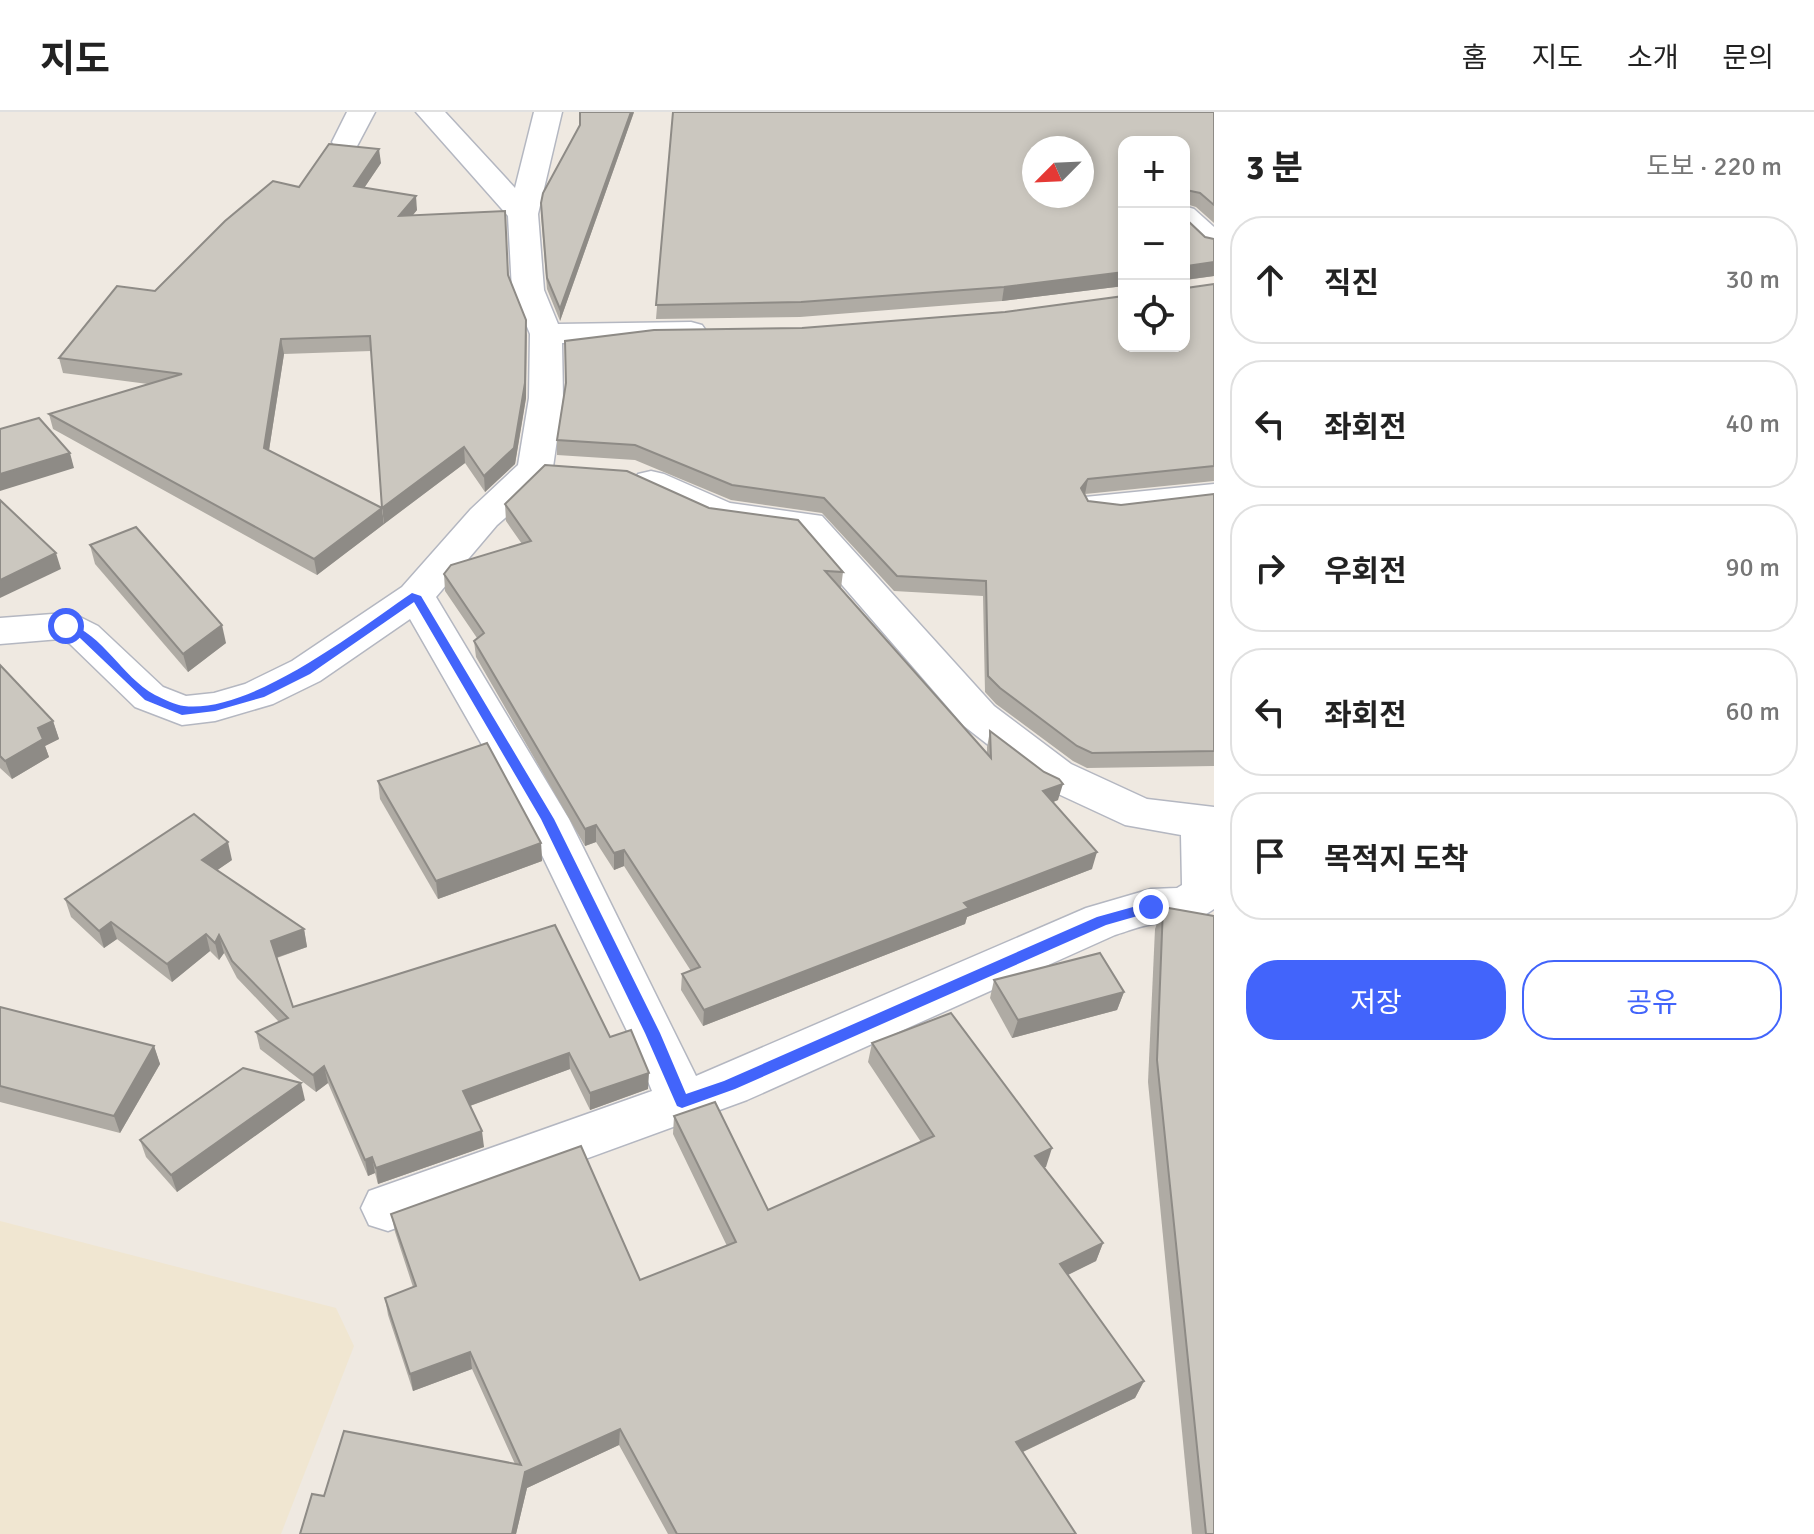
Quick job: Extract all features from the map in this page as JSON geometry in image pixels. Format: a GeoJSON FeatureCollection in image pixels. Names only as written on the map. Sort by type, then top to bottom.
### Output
{"type":"FeatureCollection","features":[{"type":"Feature","properties":{"kind":"street"},"geometry":{"type":"LineString","coordinates":[[346,142],[361,112]]}},
{"type":"Feature","properties":{"kind":"street"},"geometry":{"type":"LineString","coordinates":[[430,112],[523,214]]}},
{"type":"Feature","properties":{"kind":"street"},"geometry":{"type":"LineString","coordinates":[[0,631],[66,626],[84,635],[149,697],[182,711],[215,707],[259,694],[306,671],[416,596],[484,517],[515,490],[550,468],[546,334],[528,290],[523,214],[548,112]]}},
{"type":"Feature","properties":{"kind":"street"},"geometry":{"type":"LineString","coordinates":[[1190,221],[1214,243]]}},
{"type":"Feature","properties":{"kind":"street"},"geometry":{"type":"LineString","coordinates":[[546,334],[721,331]]}},
{"type":"Feature","properties":{"kind":"street"},"geometry":{"type":"LineString","coordinates":[[388,1208],[729,1085],[1102,921],[1151,907],[1187,905],[1205,892],[1209,824],[1140,814],[1056,775],[979,716],[809,524],[722,513],[635,474],[621,473]]}},
{"type":"Feature","properties":{"kind":"street"},"geometry":{"type":"LineString","coordinates":[[1098,505],[1158,503],[1214,495]]}},
{"type":"Feature","properties":{"kind":"street"},"geometry":{"type":"LineString","coordinates":[[416,596],[547,819],[653,1033],[682,1102]]}},
{"type":"Feature","properties":{"kind":"shaded area"},"geometry":{"type":"Polygon","coordinates":[[[0,1221],[336,1308],[354,1346],[281,1534],[0,1534],[0,1221]]]}},
{"type":"Feature","properties":{"kind":"building"},"geometry":{"type":"Polygon","coordinates":[[[580,112],[631,112],[560,309],[547,278],[541,203],[543,193],[580,125],[580,112]]]}},
{"type":"Feature","properties":{"kind":"building"},"geometry":{"type":"Polygon","coordinates":[[[673,112],[1214,112],[1214,205],[1200,193],[1190,191],[1190,136],[1118,136],[1118,273],[1004,287],[801,302],[656,305],[673,112]]]}},
{"type":"Feature","properties":{"kind":"building"},"geometry":{"type":"Polygon","coordinates":[[[329,144],[379,149],[354,186],[416,196],[399,216],[505,211],[508,275],[526,320],[525,383],[514,448],[484,476],[464,447],[314,559],[49,414],[182,374],[59,358],[117,286],[155,291],[225,221],[273,181],[299,187],[329,144]],[[370,336],[281,339],[264,448],[382,508],[370,336]]]}},
{"type":"Feature","properties":{"kind":"building"},"geometry":{"type":"Polygon","coordinates":[[[1190,223],[1205,237],[1214,239],[1214,262],[1190,265],[1190,223]]]}},
{"type":"Feature","properties":{"kind":"building"},"geometry":{"type":"Polygon","coordinates":[[[1214,284],[1214,466],[1088,479],[1081,488],[1088,501],[1121,505],[1214,494],[1214,751],[1092,753],[1077,746],[988,676],[986,581],[897,576],[824,498],[732,485],[635,445],[557,440],[566,383],[565,341],[654,330],[802,328],[1005,312],[1118,297],[1118,352],[1190,352],[1190,287],[1214,284]]]}},
{"type":"Feature","properties":{"kind":"building"},"geometry":{"type":"Polygon","coordinates":[[[39,418],[70,453],[0,474],[0,429],[39,418]]]}},
{"type":"Feature","properties":{"kind":"building"},"geometry":{"type":"Polygon","coordinates":[[[545,465],[627,471],[709,508],[798,520],[843,572],[825,571],[991,758],[990,731],[1044,772],[1059,779],[1063,784],[1043,791],[1097,852],[964,903],[969,908],[704,1010],[682,974],[700,967],[624,850],[614,853],[596,825],[585,829],[474,641],[484,633],[444,574],[451,565],[531,541],[505,504],[545,465]]]}},
{"type":"Feature","properties":{"kind":"building"},"geometry":{"type":"Polygon","coordinates":[[[0,500],[56,553],[0,580],[0,500]]]}},
{"type":"Feature","properties":{"kind":"building"},"geometry":{"type":"Polygon","coordinates":[[[136,527],[222,625],[183,654],[90,545],[136,527]]]}},
{"type":"Feature","properties":{"kind":"building"},"geometry":{"type":"Polygon","coordinates":[[[0,665],[53,721],[38,728],[43,739],[5,761],[0,756],[0,665]]]}},
{"type":"Feature","properties":{"kind":"building"},"geometry":{"type":"Polygon","coordinates":[[[487,743],[541,843],[436,881],[378,781],[487,743]]]}},
{"type":"Feature","properties":{"kind":"building"},"geometry":{"type":"Polygon","coordinates":[[[194,814],[228,842],[202,860],[304,929],[271,941],[293,1007],[555,925],[610,1037],[631,1030],[649,1073],[590,1093],[569,1053],[463,1091],[482,1131],[376,1168],[372,1157],[365,1160],[324,1066],[313,1075],[256,1032],[288,1018],[232,961],[219,935],[215,943],[206,934],[167,964],[111,922],[99,931],[65,899],[194,814]]]}},
{"type":"Feature","properties":{"kind":"building"},"geometry":{"type":"Polygon","coordinates":[[[1163,907],[1214,916],[1214,1534],[1206,1534],[1157,1060],[1163,907]]]}},
{"type":"Feature","properties":{"kind":"building"},"geometry":{"type":"Polygon","coordinates":[[[1100,953],[1124,992],[1018,1020],[994,980],[1100,953]]]}},
{"type":"Feature","properties":{"kind":"building"},"geometry":{"type":"Polygon","coordinates":[[[0,1007],[154,1046],[114,1116],[0,1086],[0,1007]]]}},
{"type":"Feature","properties":{"kind":"building"},"geometry":{"type":"Polygon","coordinates":[[[951,1013],[1052,1148],[1035,1156],[1103,1243],[1060,1264],[1144,1381],[1016,1442],[1076,1534],[677,1534],[620,1429],[525,1472],[512,1534],[300,1534],[312,1494],[324,1496],[344,1431],[521,1465],[470,1352],[410,1374],[385,1298],[416,1286],[391,1214],[581,1146],[640,1280],[736,1242],[674,1116],[715,1102],[768,1210],[934,1136],[872,1043],[951,1013]]]}},
{"type":"Feature","properties":{"kind":"building"},"geometry":{"type":"Polygon","coordinates":[[[243,1068],[301,1083],[171,1175],[140,1140],[243,1068]]]}},
{"type":"Feature","properties":{"kind":"route"},"geometry":{"type":"LineString","coordinates":[[66,626],[84,635],[149,697],[182,711],[215,707],[259,694],[306,671],[416,596],[547,819],[653,1033],[682,1102],[729,1085],[1102,921],[1151,907]]}}]}
